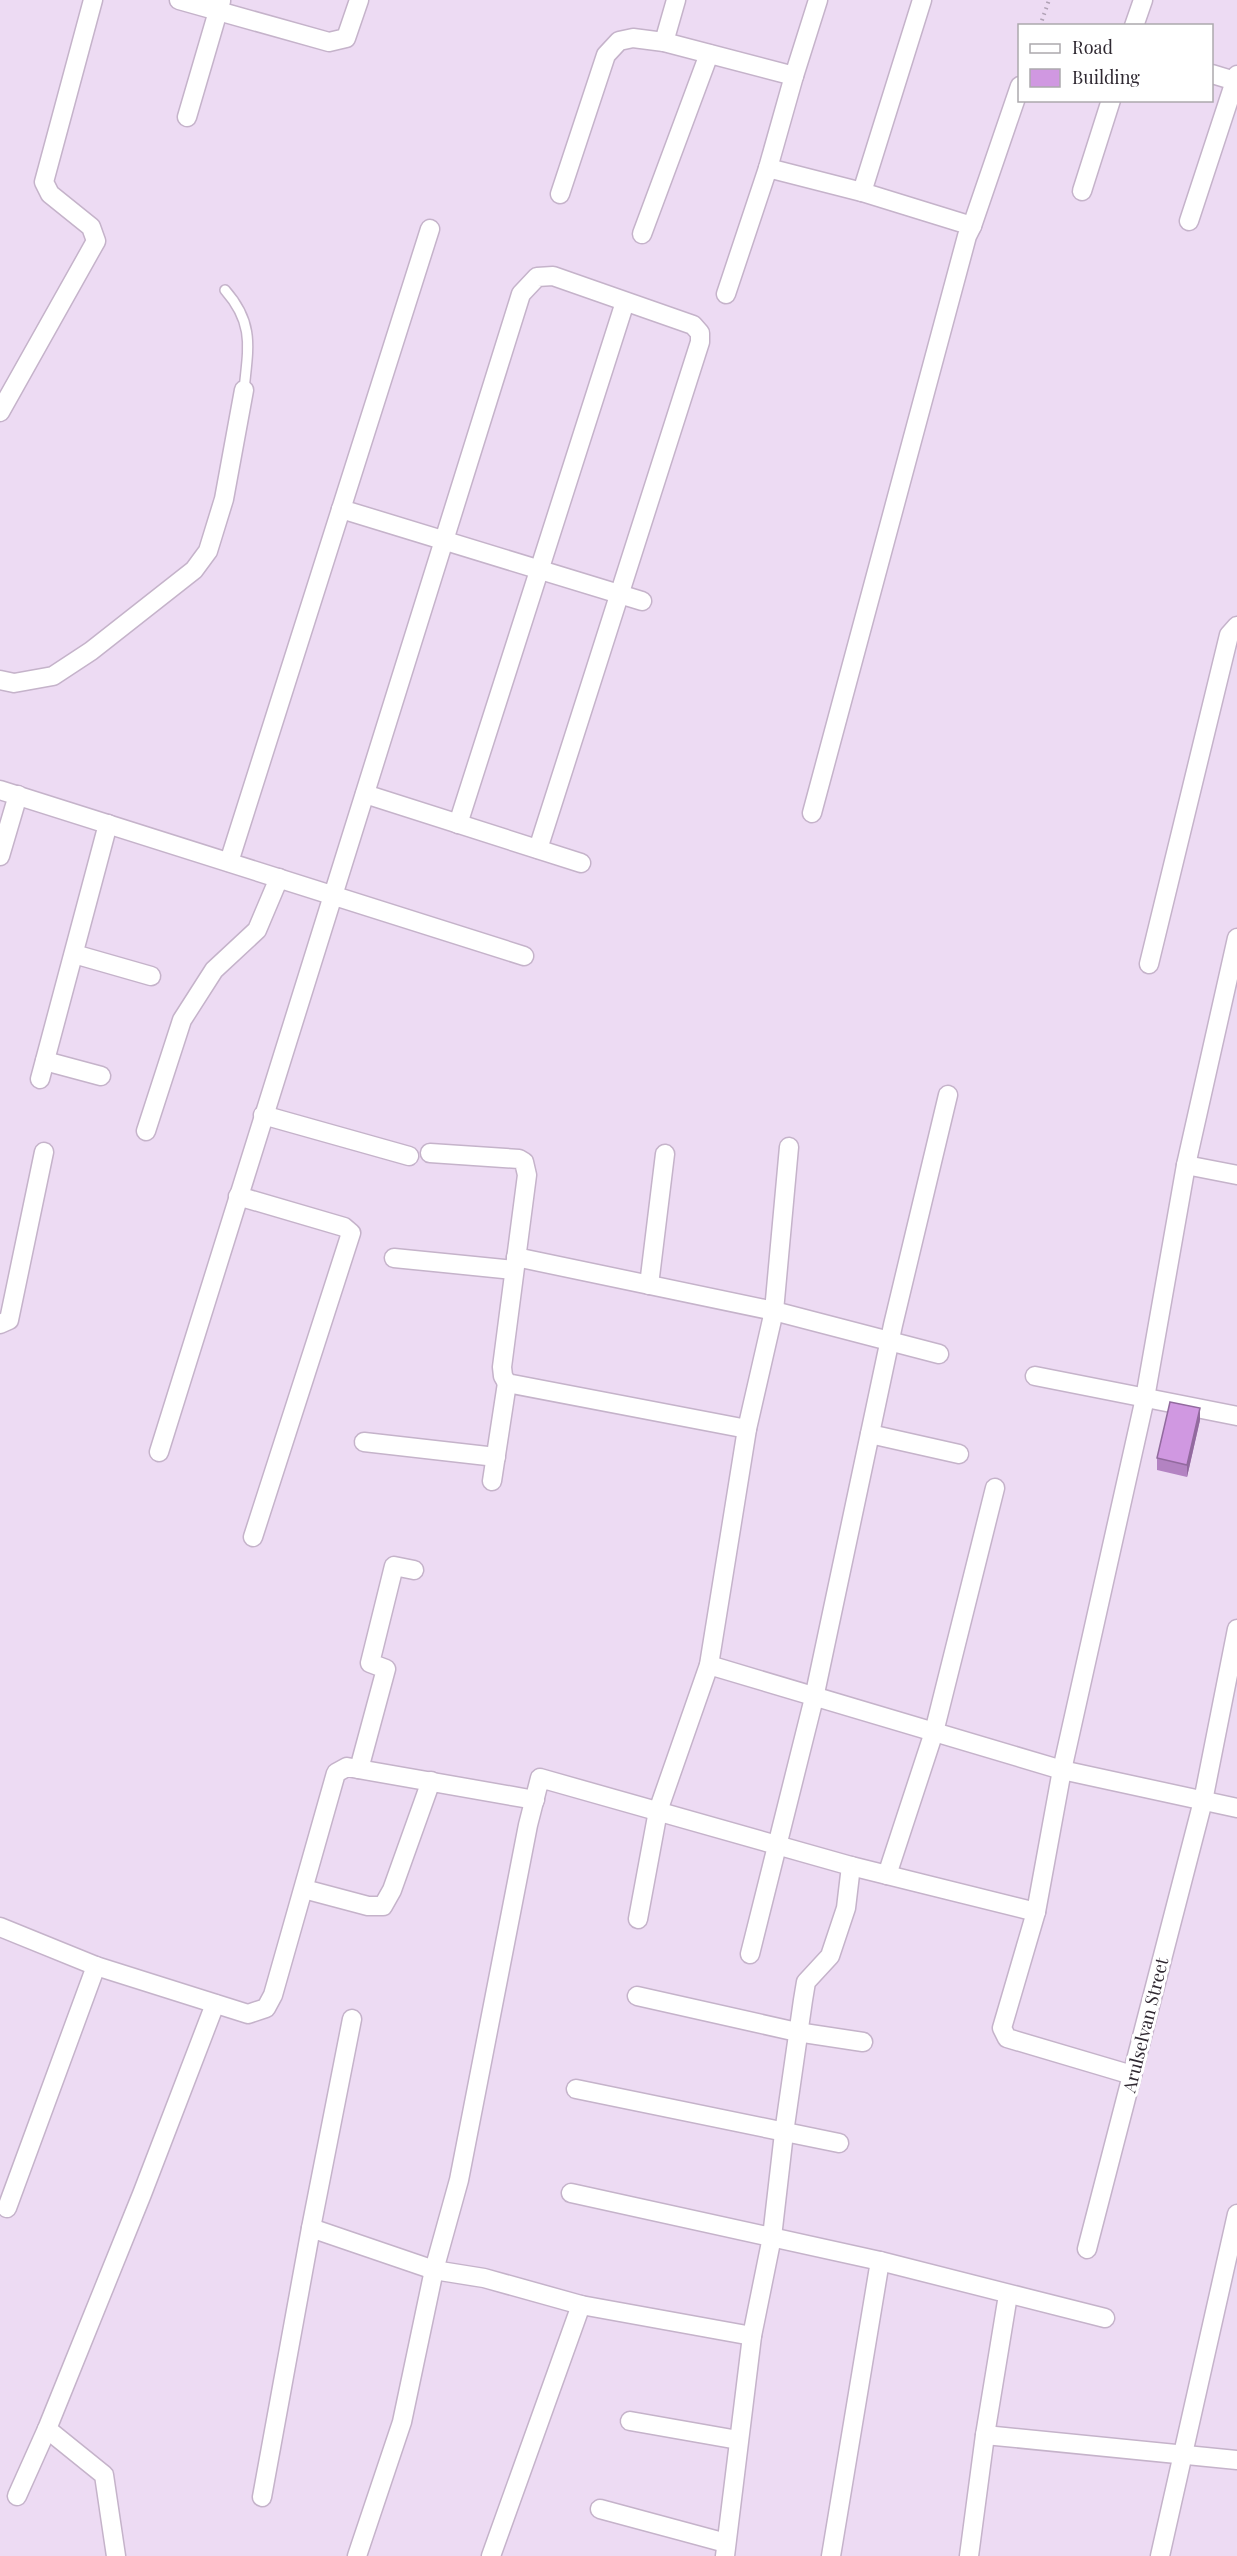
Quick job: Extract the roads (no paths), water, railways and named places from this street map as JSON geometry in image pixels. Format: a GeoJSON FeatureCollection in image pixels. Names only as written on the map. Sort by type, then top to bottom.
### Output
{"type":"FeatureCollection","features":[{"type":"Feature","properties":{"kind":"street"},"geometry":{"type":"LineString","coordinates":[[0,412],[96,241],[91,226],[50,194],[44,182],[93,0]]}},
{"type":"Feature","properties":{"kind":"street"},"geometry":{"type":"LineString","coordinates":[[178,0],[220,6],[329,42],[346,38],[359,0]]}},
{"type":"Feature","properties":{"kind":"street"},"geometry":{"type":"LineString","coordinates":[[663,42],[676,0]]}},
{"type":"Feature","properties":{"kind":"street"},"geometry":{"type":"LineString","coordinates":[[726,294],[768,168],[818,0]]}},
{"type":"Feature","properties":{"kind":"street"},"geometry":{"type":"LineString","coordinates":[[862,192],[922,0]]}},
{"type":"Feature","properties":{"kind":"street"},"geometry":{"type":"LineString","coordinates":[[1135,24],[1143,0]]}},
{"type":"Feature","properties":{"kind":"street"},"geometry":{"type":"LineString","coordinates":[[186,117],[220,6]]}},
{"type":"Feature","properties":{"kind":"street"},"geometry":{"type":"LineString","coordinates":[[560,194],[606,55],[620,41],[633,38],[663,42],[795,76]]}},
{"type":"Feature","properties":{"kind":"street"},"geometry":{"type":"LineString","coordinates":[[642,234],[709,54]]}},
{"type":"Feature","properties":{"kind":"street"},"geometry":{"type":"LineString","coordinates":[[1189,221],[1236,78],[1213,74]]}},
{"type":"Feature","properties":{"kind":"street"},"geometry":{"type":"LineString","coordinates":[[812,813],[964,246],[1018,92]]}},
{"type":"Feature","properties":{"kind":"street"},"geometry":{"type":"LineString","coordinates":[[1082,191],[1110,102]]}},
{"type":"Feature","properties":{"kind":"street"},"geometry":{"type":"LineString","coordinates":[[768,168],[862,192],[972,226]]}},
{"type":"Feature","properties":{"kind":"street"},"geometry":{"type":"LineString","coordinates":[[229,862],[430,229]]}},
{"type":"Feature","properties":{"kind":"street"},"geometry":{"type":"LineString","coordinates":[[159,1452],[332,895],[446,541],[521,294],[537,277],[553,276],[693,326],[700,333],[700,342],[538,849]]}},
{"type":"Feature","properties":{"kind":"street"},"geometry":{"type":"LineString","coordinates":[[458,824],[625,302]]}},
{"type":"Feature","properties":{"kind":"street"},"geometry":{"type":"LineString","coordinates":[[0,680],[14,682],[53,676],[91,651],[194,570],[208,550],[224,499],[244,390]]}},
{"type":"Feature","properties":{"kind":"street"},"geometry":{"type":"LineString","coordinates":[[341,509],[642,601]]}},
{"type":"Feature","properties":{"kind":"street"},"geometry":{"type":"LineString","coordinates":[[1149,964],[1229,635],[1237,627]]}},
{"type":"Feature","properties":{"kind":"street"},"geometry":{"type":"LineString","coordinates":[[0,790],[524,956]]}},
{"type":"Feature","properties":{"kind":"street"},"geometry":{"type":"LineString","coordinates":[[365,794],[581,863]]}},
{"type":"Feature","properties":{"kind":"street"},"geometry":{"type":"LineString","coordinates":[[0,856],[18,795]]}},
{"type":"Feature","properties":{"kind":"street"},"geometry":{"type":"LineString","coordinates":[[40,1079],[108,824]]}},
{"type":"Feature","properties":{"kind":"street"},"geometry":{"type":"LineString","coordinates":[[146,1131],[182,1020],[214,970],[257,930],[279,878]]}},
{"type":"Feature","properties":{"kind":"street"},"geometry":{"type":"LineString","coordinates":[[1132,2075],[1027,2045],[1007,2038],[1002,2032],[1036,1912],[1062,1770],[1145,1398],[1186,1165],[1237,938]]}},
{"type":"Feature","properties":{"kind":"street"},"geometry":{"type":"LineString","coordinates":[[74,954],[151,976]]}},
{"type":"Feature","properties":{"kind":"street"},"geometry":{"type":"LineString","coordinates":[[45,1061],[101,1076]]}},
{"type":"Feature","properties":{"kind":"street"},"geometry":{"type":"LineString","coordinates":[[750,1954],[814,1698],[889,1341],[948,1095]]}},
{"type":"Feature","properties":{"kind":"street"},"geometry":{"type":"LineString","coordinates":[[263,1115],[409,1156]]}},
{"type":"Feature","properties":{"kind":"street"},"geometry":{"type":"LineString","coordinates":[[638,1919],[658,1811],[709,1665],[747,1429],[774,1311],[789,1147]]}},
{"type":"Feature","properties":{"kind":"street"},"geometry":{"type":"LineString","coordinates":[[0,1324],[9,1320],[44,1152]]}},
{"type":"Feature","properties":{"kind":"street"},"geometry":{"type":"LineString","coordinates":[[430,1153],[519,1159],[524,1162],[527,1175],[502,1367],[502,1376],[507,1383],[747,1429]]}},
{"type":"Feature","properties":{"kind":"street"},"geometry":{"type":"LineString","coordinates":[[649,1285],[665,1154]]}},
{"type":"Feature","properties":{"kind":"street"},"geometry":{"type":"LineString","coordinates":[[1186,1165],[1237,1175]]}},
{"type":"Feature","properties":{"kind":"street"},"geometry":{"type":"LineString","coordinates":[[238,1196],[344,1227],[351,1233],[254,1537]]}},
{"type":"Feature","properties":{"kind":"street"},"geometry":{"type":"LineString","coordinates":[[394,1258],[515,1263],[649,1285],[774,1311],[939,1354]]}},
{"type":"Feature","properties":{"kind":"street"},"geometry":{"type":"LineString","coordinates":[[1035,1376],[1237,1416]]}},
{"type":"Feature","properties":{"kind":"street"},"geometry":{"type":"LineString","coordinates":[[492,1481],[507,1383]]}},
{"type":"Feature","properties":{"kind":"street"},"geometry":{"type":"LineString","coordinates":[[870,1434],[959,1454]]}},
{"type":"Feature","properties":{"kind":"street"},"geometry":{"type":"LineString","coordinates":[[364,1442],[496,1457]]}},
{"type":"Feature","properties":{"kind":"street"},"geometry":{"type":"LineString","coordinates":[[887,1875],[934,1732],[995,1488]]}},
{"type":"Feature","properties":{"kind":"street"},"geometry":{"type":"LineString","coordinates":[[359,1769],[386,1668],[370,1663],[394,1566],[414,1570]]}},
{"type":"Feature","properties":{"kind":"street","name":"Arulselvan Street"},"geometry":{"type":"LineString","coordinates":[[1087,2249],[1203,1801],[1233,1668],[1237,1629]]}},
{"type":"Feature","properties":{"kind":"street"},"geometry":{"type":"LineString","coordinates":[[709,1665],[1062,1770],[1237,1808]]}},
{"type":"Feature","properties":{"kind":"street"},"geometry":{"type":"LineString","coordinates":[[0,1927],[96,1966],[249,2014],[266,2008],[273,1995],[336,1773],[347,1767],[535,1800]]}},
{"type":"Feature","properties":{"kind":"street"},"geometry":{"type":"LineString","coordinates":[[357,2556],[402,2422],[434,2270],[459,2180],[540,1778],[851,1866],[1036,1912]]}},
{"type":"Feature","properties":{"kind":"street"},"geometry":{"type":"LineString","coordinates":[[304,1889],[368,1906],[383,1906],[392,1890],[431,1781]]}},
{"type":"Feature","properties":{"kind":"street"},"geometry":{"type":"LineString","coordinates":[[600,2509],[725,2549],[752,2336],[772,2237],[797,2032],[806,1982],[830,1956],[846,1908],[851,1866]]}},
{"type":"Feature","properties":{"kind":"street"},"geometry":{"type":"LineString","coordinates":[[7,2208],[96,1966]]}},
{"type":"Feature","properties":{"kind":"street"},"geometry":{"type":"LineString","coordinates":[[637,1996],[797,2032],[863,2042]]}},
{"type":"Feature","properties":{"kind":"street"},"geometry":{"type":"LineString","coordinates":[[17,2496],[47,2429],[142,2194],[215,2004]]}},
{"type":"Feature","properties":{"kind":"street"},"geometry":{"type":"LineString","coordinates":[[262,2497],[310,2228],[352,2019]]}},
{"type":"Feature","properties":{"kind":"street"},"geometry":{"type":"LineString","coordinates":[[576,2090],[839,2143]]}},
{"type":"Feature","properties":{"kind":"street"},"geometry":{"type":"LineString","coordinates":[[571,2193],[880,2261],[1105,2318]]}},
{"type":"Feature","properties":{"kind":"street"},"geometry":{"type":"LineString","coordinates":[[1160,2556],[1237,2214]]}},
{"type":"Feature","properties":{"kind":"street"},"geometry":{"type":"LineString","coordinates":[[310,2228],[434,2270],[484,2278],[581,2305],[752,2336]]}},
{"type":"Feature","properties":{"kind":"street"},"geometry":{"type":"LineString","coordinates":[[831,2556],[880,2261]]}},
{"type":"Feature","properties":{"kind":"street"},"geometry":{"type":"LineString","coordinates":[[969,2556],[985,2435],[1008,2295]]}},
{"type":"Feature","properties":{"kind":"street"},"geometry":{"type":"LineString","coordinates":[[491,2556],[581,2305]]}},
{"type":"Feature","properties":{"kind":"street"},"geometry":{"type":"LineString","coordinates":[[630,2421],[738,2440]]}},
{"type":"Feature","properties":{"kind":"street"},"geometry":{"type":"LineString","coordinates":[[47,2429],[104,2475],[116,2556]]}},
{"type":"Feature","properties":{"kind":"street"},"geometry":{"type":"LineString","coordinates":[[985,2435],[1237,2460]]}},
{"type":"Feature","properties":{"kind":"lane"},"geometry":{"type":"LineString","coordinates":[[225,290],[237,304],[247,324],[248,348],[244,390]]}}]}
